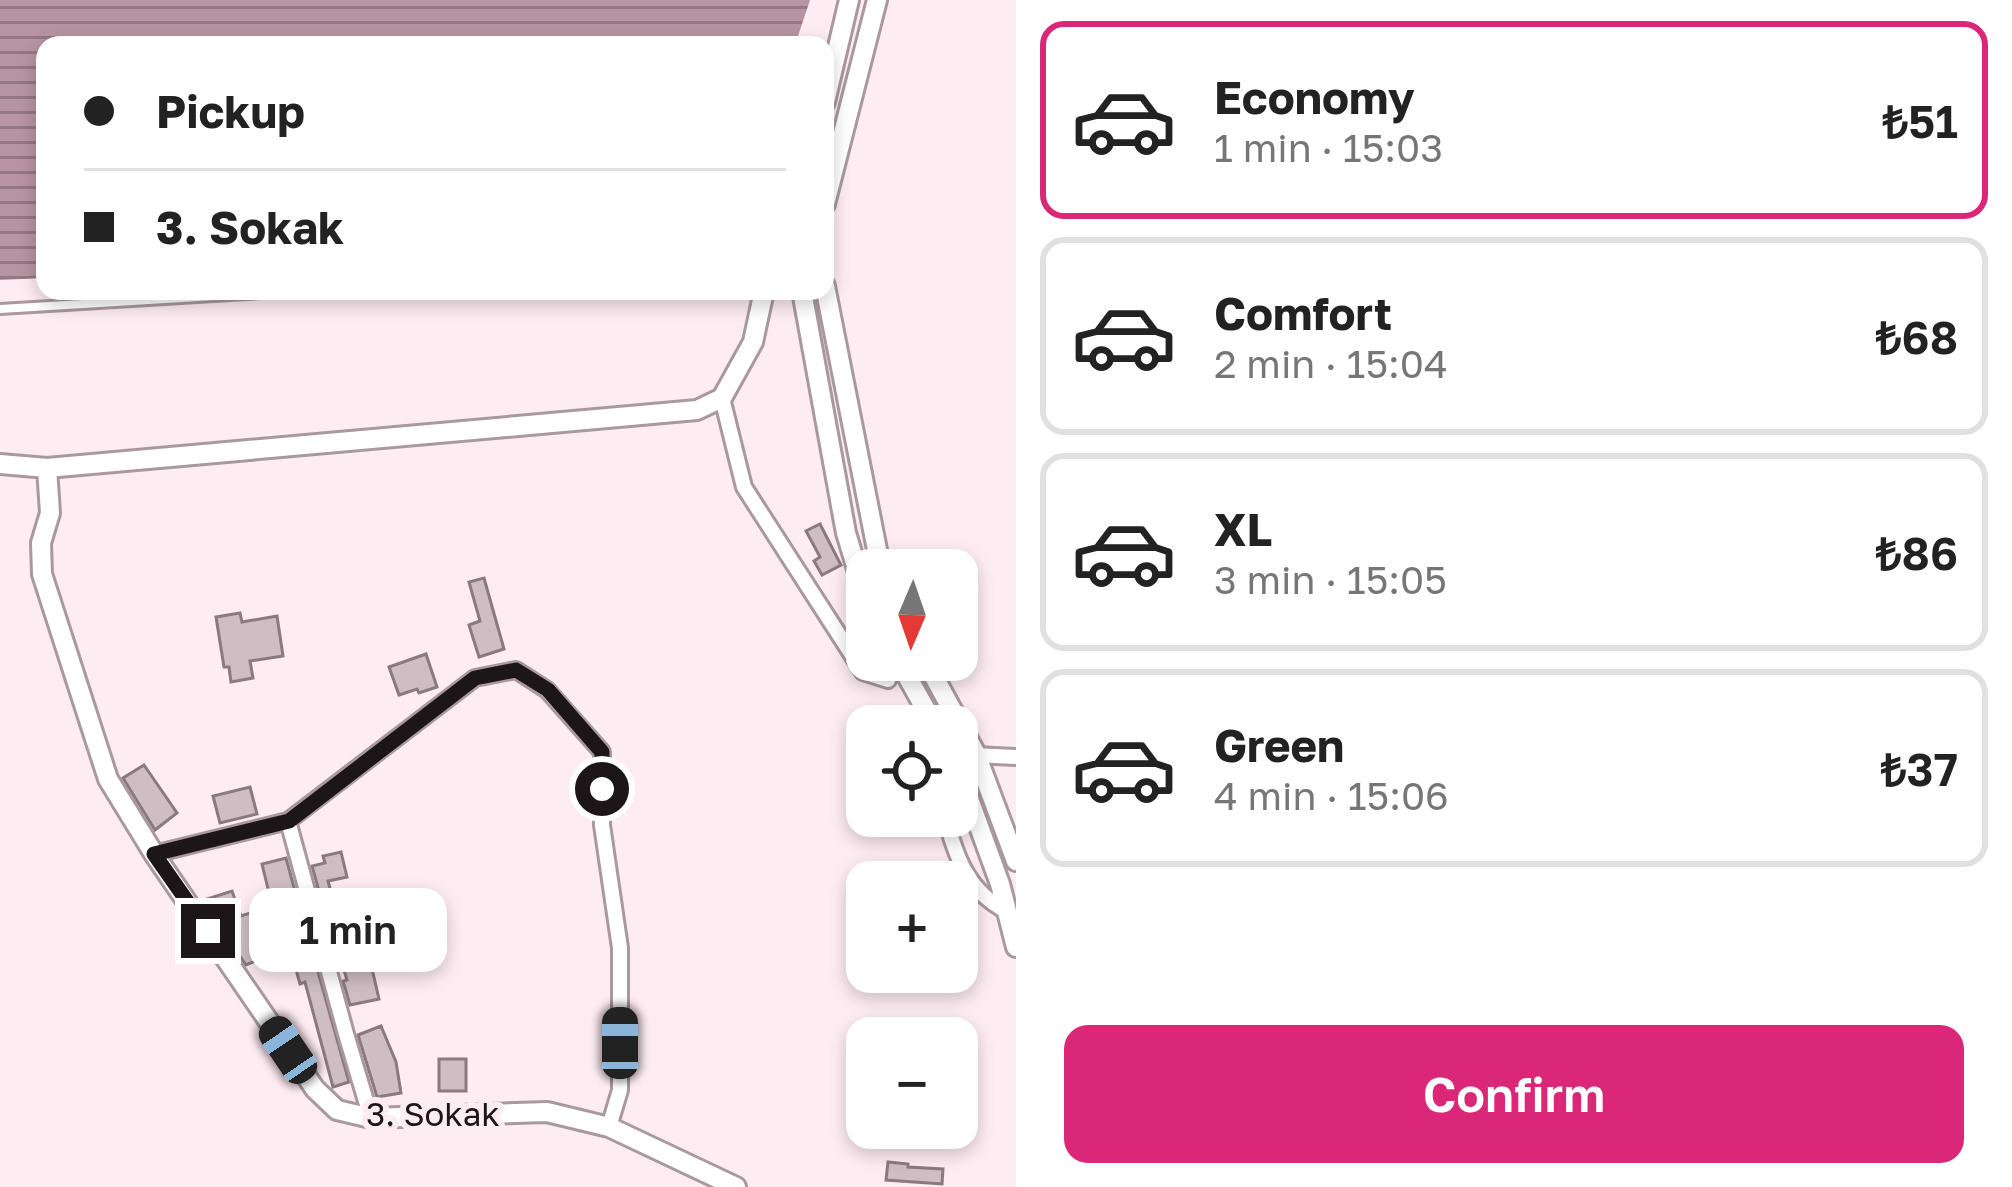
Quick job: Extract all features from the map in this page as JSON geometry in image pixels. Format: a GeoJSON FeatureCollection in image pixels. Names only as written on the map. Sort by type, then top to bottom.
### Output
{"type":"FeatureCollection","features":[{"type":"Feature","properties":{"kind":"street"},"geometry":{"type":"LineString","coordinates":[[834,64],[849,0]]}},
{"type":"Feature","properties":{"kind":"street"},"geometry":{"type":"LineString","coordinates":[[834,169],[877,0]]}},
{"type":"Feature","properties":{"kind":"street"},"geometry":{"type":"LineString","coordinates":[[0,464],[47,468],[697,410],[722,398],[753,342],[762,300]]}},
{"type":"Feature","properties":{"kind":"street"},"geometry":{"type":"LineString","coordinates":[[804,300],[851,549]]}},
{"type":"Feature","properties":{"kind":"street"},"geometry":{"type":"LineString","coordinates":[[828,300],[877,549]]}},
{"type":"Feature","properties":{"kind":"street"},"geometry":{"type":"LineString","coordinates":[[722,398],[744,487],[846,647]]}},
{"type":"Feature","properties":{"kind":"street","name":"3. Sokak"},"geometry":{"type":"LineString","coordinates":[[47,468],[50,513],[40,559],[108,779],[315,1089],[337,1110],[371,1118],[548,1112],[609,1126],[736,1187]]}},
{"type":"Feature","properties":{"kind":"street"},"geometry":{"type":"LineString","coordinates":[[154,854],[289,821],[475,678],[516,670],[548,690],[602,752],[602,825],[620,948],[620,1090],[609,1126]]}},
{"type":"Feature","properties":{"kind":"street"},"geometry":{"type":"LineString","coordinates":[[978,754],[1016,757]]}},
{"type":"Feature","properties":{"kind":"street"},"geometry":{"type":"LineString","coordinates":[[978,759],[1016,861]]}},
{"type":"Feature","properties":{"kind":"street"},"geometry":{"type":"LineString","coordinates":[[978,820],[1016,947]]}},
{"type":"Feature","properties":{"kind":"street"},"geometry":{"type":"LineString","coordinates":[[289,821],[371,1118]]}},
{"type":"Feature","properties":{"kind":"street"},"geometry":{"type":"LineString","coordinates":[[951,837],[974,888],[1008,912]]}},
{"type":"Feature","properties":{"kind":"lane"},"geometry":{"type":"LineString","coordinates":[[0,309],[148,300]]}},
{"type":"Feature","properties":{"kind":"shaded area"},"geometry":{"type":"Polygon","coordinates":[[[0,0],[810,0],[798,36],[36,36],[36,278],[0,280],[0,0]]]}},
{"type":"Feature","properties":{"kind":"building"},"geometry":{"type":"Polygon","coordinates":[[[820,524],[841,565],[822,575],[814,561],[820,557],[806,531],[820,524]]]}},
{"type":"Feature","properties":{"kind":"building"},"geometry":{"type":"Polygon","coordinates":[[[484,578],[504,649],[479,657],[469,625],[480,621],[469,582],[484,578]]]}},
{"type":"Feature","properties":{"kind":"building"},"geometry":{"type":"Polygon","coordinates":[[[240,613],[242,622],[277,616],[283,656],[250,661],[253,678],[231,682],[216,617],[240,613]]]}},
{"type":"Feature","properties":{"kind":"building"},"geometry":{"type":"Polygon","coordinates":[[[426,654],[437,687],[399,695],[389,667],[426,654]]]}},
{"type":"Feature","properties":{"kind":"building"},"geometry":{"type":"Polygon","coordinates":[[[144,765],[177,813],[155,830],[123,778],[144,765]]]}},
{"type":"Feature","properties":{"kind":"building"},"geometry":{"type":"Polygon","coordinates":[[[250,787],[257,814],[220,823],[213,796],[250,787]]]}},
{"type":"Feature","properties":{"kind":"building"},"geometry":{"type":"Polygon","coordinates":[[[341,852],[347,877],[328,881],[334,903],[323,906],[312,866],[325,863],[323,856],[341,852]]]}},
{"type":"Feature","properties":{"kind":"building"},"geometry":{"type":"Polygon","coordinates":[[[286,858],[301,913],[260,925],[272,954],[246,965],[212,915],[207,899],[232,891],[241,916],[263,909],[261,899],[270,897],[262,864],[286,858]]]}},
{"type":"Feature","properties":{"kind":"building"},"geometry":{"type":"Polygon","coordinates":[[[372,931],[380,957],[370,960],[379,999],[350,1005],[335,941],[372,931]]]}},
{"type":"Feature","properties":{"kind":"building"},"geometry":{"type":"Polygon","coordinates":[[[313,954],[349,1082],[333,1087],[305,982],[300,984],[293,959],[313,954]]]}},
{"type":"Feature","properties":{"kind":"building"},"geometry":{"type":"Polygon","coordinates":[[[381,1026],[396,1062],[401,1093],[377,1097],[358,1035],[381,1026]]]}},
{"type":"Feature","properties":{"kind":"building"},"geometry":{"type":"Polygon","coordinates":[[[439,1059],[466,1059],[466,1091],[439,1091],[439,1059]]]}},
{"type":"Feature","properties":{"kind":"building"},"geometry":{"type":"Polygon","coordinates":[[[888,1162],[943,1169],[942,1184],[886,1180],[888,1162]]]}},
{"type":"Feature","properties":{"kind":"route"},"geometry":{"type":"LineString","coordinates":[[208,931],[154,854],[289,821],[475,678],[516,670],[548,690],[602,752],[602,789]]}}]}
